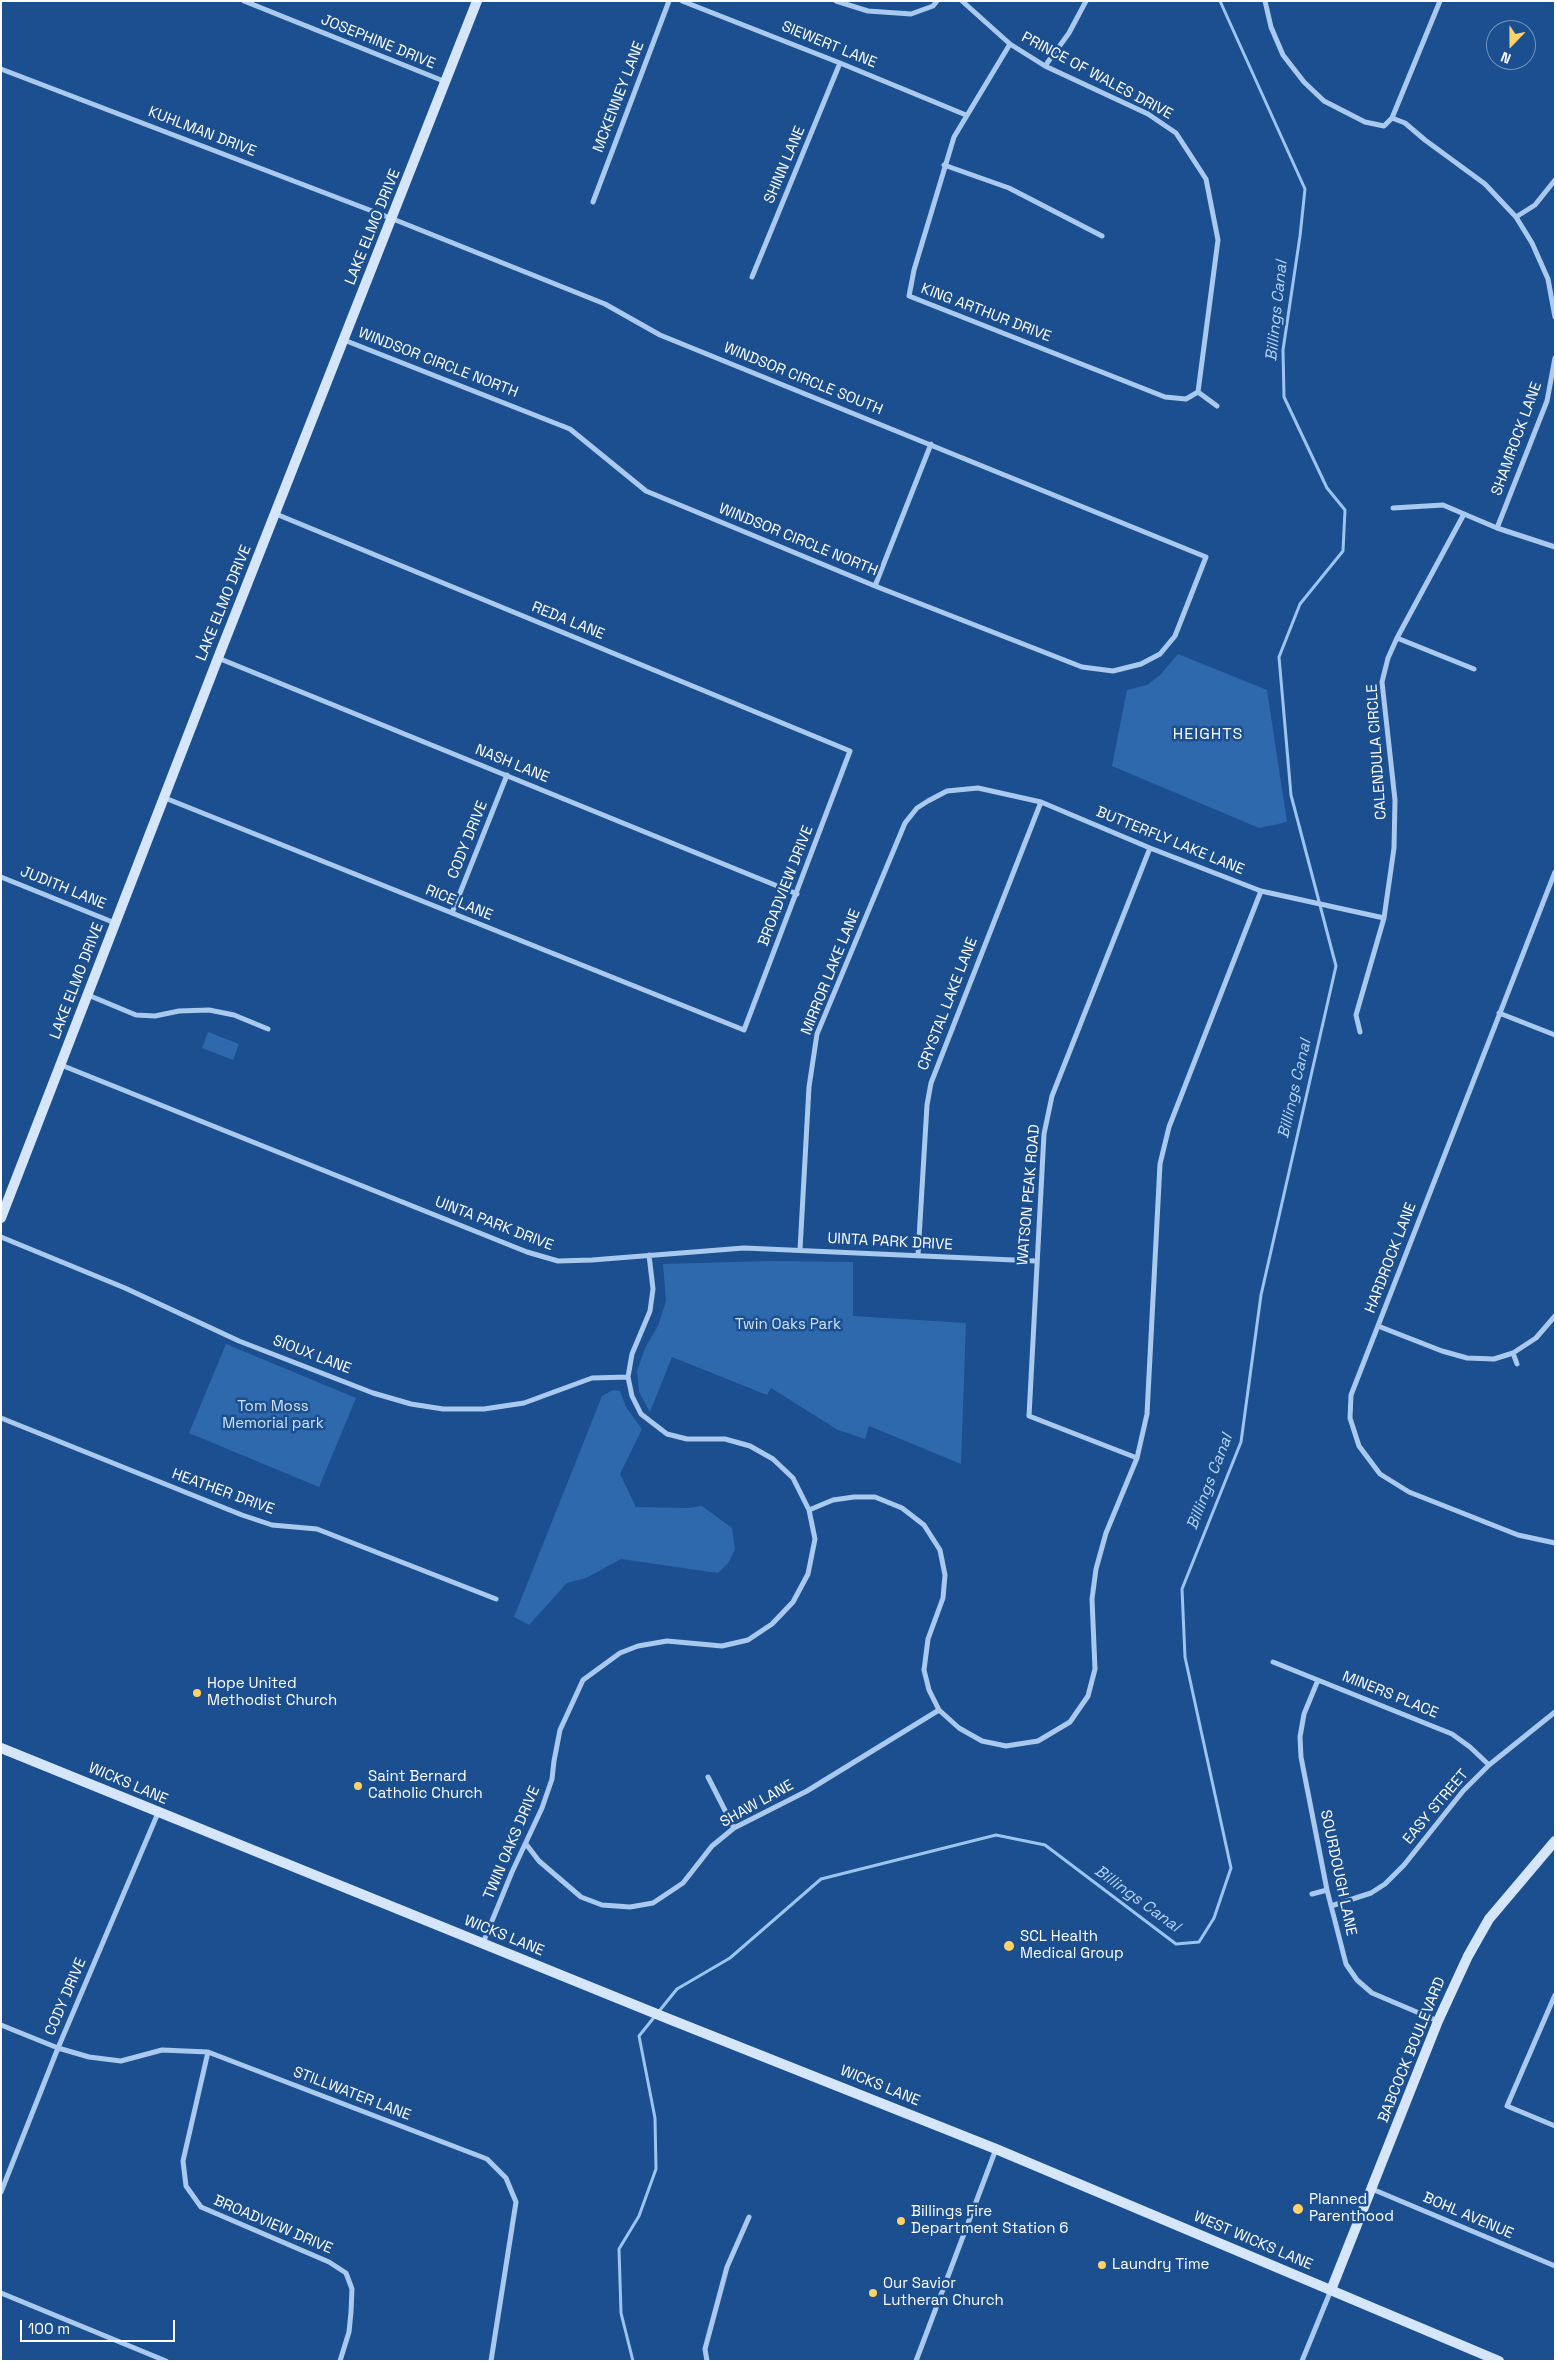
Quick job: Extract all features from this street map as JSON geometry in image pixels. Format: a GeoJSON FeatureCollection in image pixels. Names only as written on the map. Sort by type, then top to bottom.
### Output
{"type":"FeatureCollection","features":[{"type":"Feature","properties":{"kind":"main road","name":"LAKE ELMO DRIVE"},"geometry":{"type":"LineString","coordinates":[[1,1218],[218,658],[477,1]]}},
{"type":"Feature","properties":{"kind":"main road","name":"WICKS LANE"},"geometry":{"type":"LineString","coordinates":[[1,1748],[669,2019],[996,2149]]}},
{"type":"Feature","properties":{"kind":"main road","name":"BABCOCK BOULEVARD"},"geometry":{"type":"LineString","coordinates":[[1331,2290],[1438,2021],[1468,1956],[1489,1919],[1555,1841]]}},
{"type":"Feature","properties":{"kind":"main road","name":"WEST WICKS LANE"},"geometry":{"type":"LineString","coordinates":[[996,2149],[1500,2361]]}},
{"type":"Feature","properties":{"kind":"street","name":"JOSEPHINE DRIVE"},"geometry":{"type":"LineString","coordinates":[[244,1],[446,82]]}},
{"type":"Feature","properties":{"kind":"street","name":"MCKENNEY LANE"},"geometry":{"type":"LineString","coordinates":[[593,202],[669,1]]}},
{"type":"Feature","properties":{"kind":"street","name":"SIEWERT LANE"},"geometry":{"type":"LineString","coordinates":[[682,1],[966,115]]}},
{"type":"Feature","properties":{"kind":"street"},"geometry":{"type":"LineString","coordinates":[[836,1],[868,10],[911,14],[933,6],[937,1]]}},
{"type":"Feature","properties":{"kind":"street","name":"PRINCE OF WALES DRIVE"},"geometry":{"type":"LineString","coordinates":[[962,1],[1010,44],[1045,66],[1148,114],[1176,133],[1206,179],[1218,240],[1198,392]]}},
{"type":"Feature","properties":{"kind":"street"},"geometry":{"type":"LineString","coordinates":[[1045,66],[1069,33],[1086,1]]}},
{"type":"Feature","properties":{"kind":"street"},"geometry":{"type":"LineString","coordinates":[[1265,1],[1271,27],[1282,55],[1304,82],[1324,100],[1365,122],[1384,126],[1392,118],[1440,1]]}},
{"type":"Feature","properties":{"kind":"street","name":"KING ARTHUR DRIVE"},"geometry":{"type":"LineString","coordinates":[[1010,44],[954,137],[944,165],[914,270],[909,296],[1165,398],[1186,399],[1198,392]]}},
{"type":"Feature","properties":{"kind":"street","name":"SHINN LANE"},"geometry":{"type":"LineString","coordinates":[[752,277],[840,63]]}},
{"type":"Feature","properties":{"kind":"street","name":"KUHLMAN DRIVE"},"geometry":{"type":"LineString","coordinates":[[1,69],[393,218]]}},
{"type":"Feature","properties":{"kind":"street"},"geometry":{"type":"LineString","coordinates":[[1392,118],[1405,123],[1484,184],[1516,217],[1532,242],[1548,279],[1555,317]]}},
{"type":"Feature","properties":{"kind":"street"},"geometry":{"type":"LineString","coordinates":[[944,165],[1008,188],[1102,236]]}},
{"type":"Feature","properties":{"kind":"street"},"geometry":{"type":"LineString","coordinates":[[1516,217],[1536,205],[1555,180]]}},
{"type":"Feature","properties":{"kind":"street","name":"WINDSOR CIRCLE SOUTH"},"geometry":{"type":"LineString","coordinates":[[393,218],[605,304],[660,335],[1206,557]]}},
{"type":"Feature","properties":{"kind":"street","name":"WINDSOR CIRCLE NORTH"},"geometry":{"type":"LineString","coordinates":[[344,340],[570,429],[646,491],[875,586],[1082,667],[1113,671],[1141,664],[1160,654],[1175,636],[1206,557]]}},
{"type":"Feature","properties":{"kind":"street","name":"SHAMROCK LANE"},"geometry":{"type":"LineString","coordinates":[[1497,528],[1547,401],[1555,358]]}},
{"type":"Feature","properties":{"kind":"street"},"geometry":{"type":"LineString","coordinates":[[1198,392],[1218,406]]}},
{"type":"Feature","properties":{"kind":"street"},"geometry":{"type":"LineString","coordinates":[[875,586],[932,444]]}},
{"type":"Feature","properties":{"kind":"street"},"geometry":{"type":"LineString","coordinates":[[1393,508],[1443,506],[1497,528],[1555,547]]}},
{"type":"Feature","properties":{"kind":"street","name":"REDA LANE"},"geometry":{"type":"LineString","coordinates":[[276,514],[850,752]]}},
{"type":"Feature","properties":{"kind":"street","name":"CALENDULA CIRCLE"},"geometry":{"type":"LineString","coordinates":[[1360,1032],[1356,1015],[1384,918],[1394,848],[1395,800],[1382,682],[1388,658],[1397,638],[1464,514]]}},
{"type":"Feature","properties":{"kind":"street"},"geometry":{"type":"LineString","coordinates":[[1397,638],[1474,669]]}},
{"type":"Feature","properties":{"kind":"street","name":"NASH LANE"},"geometry":{"type":"LineString","coordinates":[[218,658],[797,894]]}},
{"type":"Feature","properties":{"kind":"street","name":"BROADVIEW DRIVE"},"geometry":{"type":"LineString","coordinates":[[744,1030],[850,752]]}},
{"type":"Feature","properties":{"kind":"street","name":"CODY DRIVE"},"geometry":{"type":"LineString","coordinates":[[452,913],[507,776]]}},
{"type":"Feature","properties":{"kind":"street","name":"BUTTERFLY LAKE LANE"},"geometry":{"type":"LineString","coordinates":[[948,791],[978,788],[1041,802],[1150,848],[1262,891],[1384,918]]}},
{"type":"Feature","properties":{"kind":"street","name":"MIRROR LAKE LANE"},"geometry":{"type":"LineString","coordinates":[[800,1250],[808,1087],[817,1034],[905,824],[917,808],[948,791]]}},
{"type":"Feature","properties":{"kind":"street","name":"RICE LANE"},"geometry":{"type":"LineString","coordinates":[[165,798],[744,1030]]}},
{"type":"Feature","properties":{"kind":"street","name":"CRYSTAL LAKE LANE"},"geometry":{"type":"LineString","coordinates":[[918,1255],[927,1105],[931,1082],[1041,802]]}},
{"type":"Feature","properties":{"kind":"street","name":"WATSON PEAK ROAD"},"geometry":{"type":"LineString","coordinates":[[1137,1458],[1029,1416],[1044,1134],[1052,1096],[1150,848]]}},
{"type":"Feature","properties":{"kind":"street","name":"HARDROCK LANE"},"geometry":{"type":"LineString","coordinates":[[1555,872],[1350,1395],[1350,1418],[1359,1446],[1380,1474],[1409,1492],[1518,1534],[1555,1543]]}},
{"type":"Feature","properties":{"kind":"street","name":"JUDITH LANE"},"geometry":{"type":"LineString","coordinates":[[1,876],[115,923]]}},
{"type":"Feature","properties":{"kind":"street"},"geometry":{"type":"LineString","coordinates":[[809,1510],[833,1500],[875,1497],[902,1508],[924,1525],[940,1550],[945,1575],[943,1598],[928,1639],[924,1670],[929,1690],[939,1710],[958,1728],[982,1741],[1006,1746],[1038,1742],[1070,1722],[1088,1696],[1095,1669],[1092,1599],[1096,1569],[1106,1533],[1137,1458],[1147,1414],[1160,1164],[1169,1127],[1232,962],[1262,891]]}},
{"type":"Feature","properties":{"kind":"street"},"geometry":{"type":"LineString","coordinates":[[87,995],[136,1015],[155,1016],[180,1011],[209,1010],[234,1015],[268,1029]]}},
{"type":"Feature","properties":{"kind":"street"},"geometry":{"type":"LineString","coordinates":[[1499,1012],[1555,1035]]}},
{"type":"Feature","properties":{"kind":"street","name":"UINTA PARK DRIVE"},"geometry":{"type":"LineString","coordinates":[[61,1065],[527,1252],[558,1261],[744,1248],[1036,1261]]}},
{"type":"Feature","properties":{"kind":"street","name":"SIOUX LANE"},"geometry":{"type":"LineString","coordinates":[[1,1237],[126,1288],[239,1341],[373,1393],[411,1404],[443,1408],[484,1409],[524,1403],[592,1378],[628,1377]]}},
{"type":"Feature","properties":{"kind":"street","name":"TWIN OAKS DRIVE"},"geometry":{"type":"LineString","coordinates":[[483,1944],[512,1872],[542,1808],[552,1779],[560,1730],[584,1680],[614,1657],[638,1646],[667,1641],[722,1646],[748,1640],[772,1624],[794,1602],[808,1574],[815,1539],[809,1510],[793,1478],[773,1460],[750,1446],[725,1439],[687,1439],[667,1434],[640,1414],[632,1396],[628,1377],[632,1354],[650,1311],[653,1289],[650,1255]]}},
{"type":"Feature","properties":{"kind":"street"},"geometry":{"type":"LineString","coordinates":[[1378,1326],[1442,1351],[1467,1358],[1494,1359],[1513,1353],[1536,1338],[1555,1316]]}},
{"type":"Feature","properties":{"kind":"street"},"geometry":{"type":"LineString","coordinates":[[1513,1353],[1517,1364]]}},
{"type":"Feature","properties":{"kind":"street","name":"HEATHER DRIVE"},"geometry":{"type":"LineString","coordinates":[[1,1418],[242,1515],[272,1525],[317,1529],[496,1599]]}},
{"type":"Feature","properties":{"kind":"street","name":"MINERS PLACE"},"geometry":{"type":"LineString","coordinates":[[1273,1662],[1452,1734],[1470,1747],[1489,1765]]}},
{"type":"Feature","properties":{"kind":"street","name":"SOURDOUGH LANE"},"geometry":{"type":"LineString","coordinates":[[1318,1680],[1304,1714],[1300,1737],[1327,1890],[1346,1964],[1357,1980],[1372,1993],[1438,2021]]}},
{"type":"Feature","properties":{"kind":"street","name":"SHAW LANE"},"geometry":{"type":"LineString","coordinates":[[526,1844],[540,1861],[581,1897],[602,1904],[630,1907],[654,1904],[683,1883],[712,1846],[734,1828],[807,1790],[939,1710]]}},
{"type":"Feature","properties":{"kind":"street","name":"EASY STREET"},"geometry":{"type":"LineString","coordinates":[[1331,1906],[1371,1893],[1385,1884],[1404,1865],[1463,1791],[1489,1765],[1555,1712]]}},
{"type":"Feature","properties":{"kind":"street"},"geometry":{"type":"LineString","coordinates":[[708,1778],[734,1828]]}},
{"type":"Feature","properties":{"kind":"street","name":"CODY DRIVE"},"geometry":{"type":"LineString","coordinates":[[1,2192],[58,2048],[158,1813]]}},
{"type":"Feature","properties":{"kind":"street"},"geometry":{"type":"LineString","coordinates":[[1312,1894],[1327,1890]]}},
{"type":"Feature","properties":{"kind":"street"},"geometry":{"type":"LineString","coordinates":[[1555,1995],[1542,2021],[1507,2106],[1555,2126]]}},
{"type":"Feature","properties":{"kind":"street","name":"STILLWATER LANE"},"geometry":{"type":"LineString","coordinates":[[1,2025],[58,2048],[89,2057],[120,2061],[162,2050],[208,2052],[487,2159],[506,2178],[516,2202],[491,2361]]}},
{"type":"Feature","properties":{"kind":"street","name":"BROADVIEW DRIVE"},"geometry":{"type":"LineString","coordinates":[[208,2052],[183,2161],[186,2186],[202,2207],[329,2262],[346,2273],[352,2289],[351,2312],[349,2332],[340,2361]]}},
{"type":"Feature","properties":{"kind":"street"},"geometry":{"type":"LineString","coordinates":[[916,2361],[996,2149]]}},
{"type":"Feature","properties":{"kind":"street","name":"BOHL AVENUE"},"geometry":{"type":"LineString","coordinates":[[1372,2189],[1555,2266]]}},
{"type":"Feature","properties":{"kind":"street"},"geometry":{"type":"LineString","coordinates":[[706,2361],[705,2350],[728,2266],[749,2217]]}},
{"type":"Feature","properties":{"kind":"street"},"geometry":{"type":"LineString","coordinates":[[1302,2361],[1331,2290]]}},
{"type":"Feature","properties":{"kind":"street"},"geometry":{"type":"LineString","coordinates":[[1,2293],[166,2361]]}},
{"type":"Feature","properties":{"kind":"green space"},"geometry":{"type":"Polygon","coordinates":[[[1178,654],[1267,690],[1287,822],[1259,828],[1112,766],[1127,690],[1147,685],[1160,675],[1178,654]]]}},
{"type":"Feature","properties":{"kind":"green space"},"geometry":{"type":"Polygon","coordinates":[[[208,1032],[239,1044],[233,1060],[202,1048],[208,1032]]]}},
{"type":"Feature","properties":{"kind":"green space","name":"Twin Oaks Park"},"geometry":{"type":"Polygon","coordinates":[[[768,1261],[853,1262],[853,1316],[966,1323],[961,1464],[869,1426],[865,1439],[838,1430],[771,1388],[767,1395],[672,1357],[650,1412],[639,1392],[637,1371],[646,1346],[658,1326],[666,1301],[663,1264],[768,1261]]]}},
{"type":"Feature","properties":{"kind":"green space","name":"Tom Moss Memorial park"},"geometry":{"type":"Polygon","coordinates":[[[226,1344],[356,1398],[319,1487],[189,1433],[226,1344]]]}},
{"type":"Feature","properties":{"kind":"green space"},"geometry":{"type":"Polygon","coordinates":[[[613,1390],[620,1391],[626,1407],[642,1429],[620,1474],[636,1507],[688,1508],[702,1506],[732,1528],[735,1549],[729,1562],[718,1573],[621,1559],[586,1578],[567,1583],[529,1625],[514,1617],[602,1396],[613,1390]]]}},
{"type":"Feature","properties":{"kind":"waterway","name":"Billings Canal"},"geometry":{"type":"LineString","coordinates":[[633,2361],[621,2313],[619,2249],[639,2216],[656,2169],[655,2118],[639,2036],[677,1989],[730,1958],[821,1879],[996,1835],[1045,1845],[1176,1944],[1199,1942],[1214,1918],[1231,1868],[1185,1657],[1182,1589],[1241,1442],[1261,1295],[1336,966],[1291,795],[1279,657],[1300,604],[1343,551],[1345,510],[1327,488],[1284,397],[1283,350],[1305,189],[1220,1]]}},
{"type":"Feature","properties":{"kind":"place","name":"Hope United Methodist Church"},"geometry":{"type":"Point","coordinates":[197,1693]}},
{"type":"Feature","properties":{"kind":"place","name":"Saint Bernard Catholic Church"},"geometry":{"type":"Point","coordinates":[358,1786]}},
{"type":"Feature","properties":{"kind":"place","name":"SCL Health Medical Group"},"geometry":{"type":"Point","coordinates":[1009,1946]}},
{"type":"Feature","properties":{"kind":"place","name":"Planned Parenthood"},"geometry":{"type":"Point","coordinates":[1298,2209]}},
{"type":"Feature","properties":{"kind":"place","name":"Billings Fire Department Station 6"},"geometry":{"type":"Point","coordinates":[901,2221]}},
{"type":"Feature","properties":{"kind":"place","name":"Laundry Time"},"geometry":{"type":"Point","coordinates":[1102,2265]}},
{"type":"Feature","properties":{"kind":"place","name":"Our Savior Lutheran Church"},"geometry":{"type":"Point","coordinates":[873,2293]}},
{"type":"Feature","properties":{"kind":"district","name":"HEIGHTS"},"geometry":{"type":"Point","coordinates":[1208,735]}}]}
